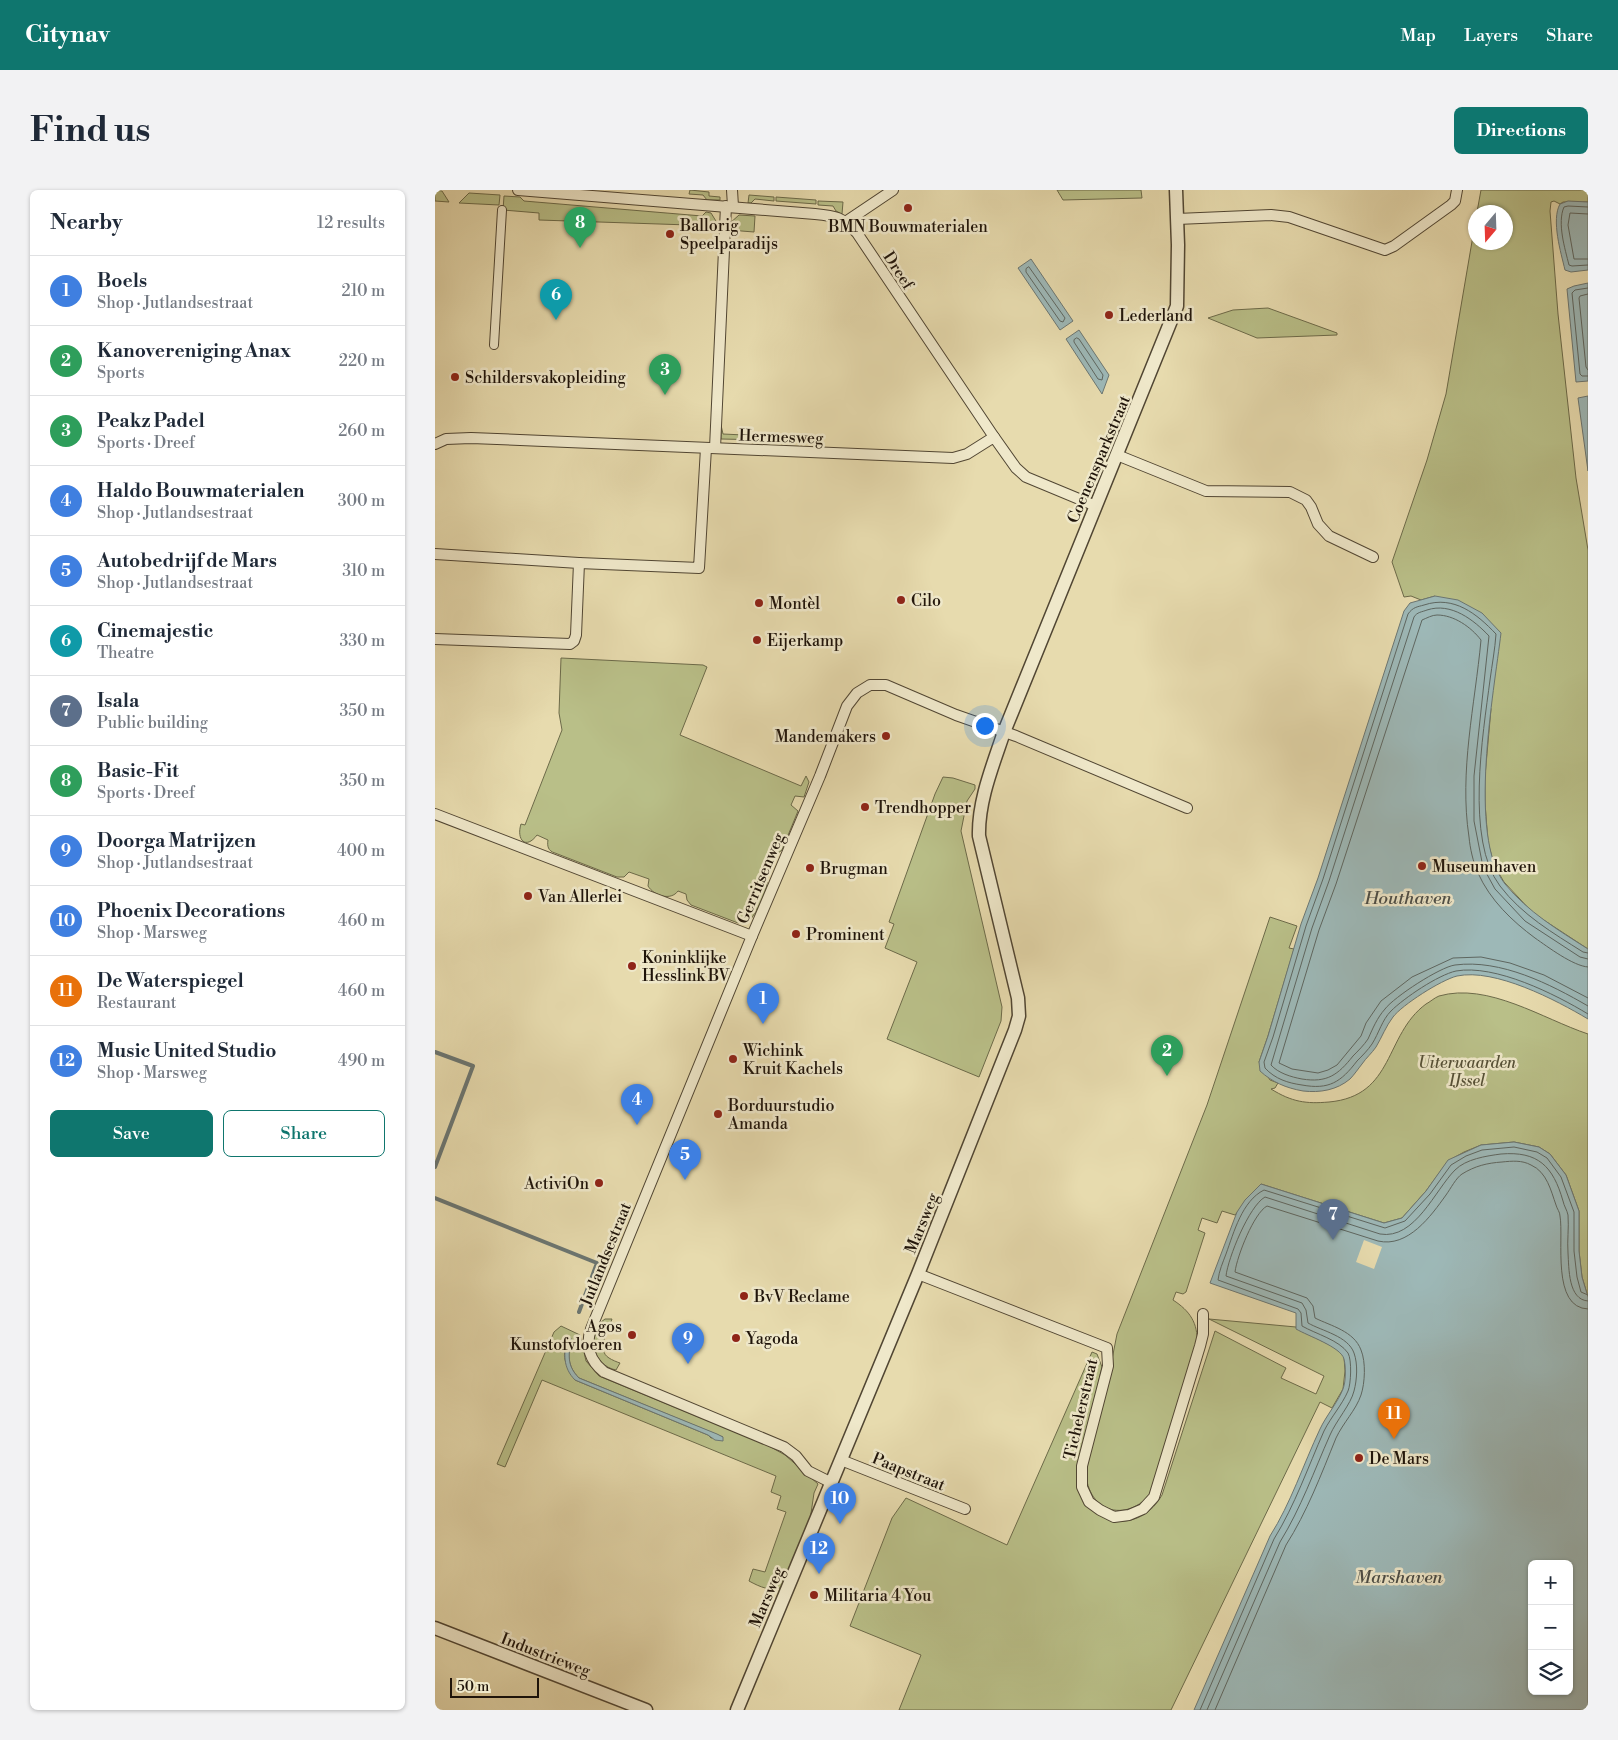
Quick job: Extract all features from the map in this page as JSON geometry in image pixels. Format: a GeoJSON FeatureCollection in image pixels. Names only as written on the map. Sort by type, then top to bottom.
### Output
{"type":"FeatureCollection","features":[{"type":"Feature","properties":{"kind":"street"},"geometry":{"type":"LineString","coordinates":[[518,190],[643,195],[729,206],[834,216],[847,221],[893,190]]}},
{"type":"Feature","properties":{"kind":"street"},"geometry":{"type":"LineString","coordinates":[[435,554],[699,568],[710,448],[721,275],[732,190]]}},
{"type":"Feature","properties":{"kind":"street","name":"Coenensparkstraat"},"geometry":{"type":"LineString","coordinates":[[1003,732],[1177,306],[1183,219],[1176,190]]}},
{"type":"Feature","properties":{"kind":"street"},"geometry":{"type":"LineString","coordinates":[[1183,219],[1271,215],[1289,217],[1385,250],[1394,246],[1451,205],[1455,201],[1457,190]]}},
{"type":"Feature","properties":{"kind":"street"},"geometry":{"type":"LineString","coordinates":[[494,345],[502,210]]}},
{"type":"Feature","properties":{"kind":"street","name":"Dreef"},"geometry":{"type":"LineString","coordinates":[[847,221],[857,233],[994,437]]}},
{"type":"Feature","properties":{"kind":"street"},"geometry":{"type":"LineString","coordinates":[[994,437],[1016,468],[1026,477],[1096,506]]}},
{"type":"Feature","properties":{"kind":"street","name":"Hermesweg"},"geometry":{"type":"LineString","coordinates":[[435,444],[446,439],[465,438],[953,458],[967,454],[994,437]]}},
{"type":"Feature","properties":{"kind":"street"},"geometry":{"type":"LineString","coordinates":[[1117,456],[1206,491],[1290,492],[1306,500],[1318,524],[1329,536],[1373,557]]}},
{"type":"Feature","properties":{"kind":"street"},"geometry":{"type":"LineString","coordinates":[[435,639],[570,644],[574,641],[576,635],[579,563]]}},
{"type":"Feature","properties":{"kind":"street","name":"Gerritsenweg"},"geometry":{"type":"LineString","coordinates":[[435,814],[752,936],[820,776],[847,706],[857,693],[870,685],[886,685],[1187,808]]}},
{"type":"Feature","properties":{"kind":"street","name":"Marsweg"},"geometry":{"type":"LineString","coordinates":[[737,1710],[918,1274],[1019,1016],[1018,998],[979,836],[982,802],[1003,732]]}},
{"type":"Feature","properties":{"kind":"street","name":"Jutlandsestraat"},"geometry":{"type":"LineString","coordinates":[[752,936],[588,1336],[588,1350],[594,1362],[604,1372],[784,1448],[796,1456],[808,1470],[832,1483]]}},
{"type":"Feature","properties":{"kind":"street","name":"Tichelerstraat"},"geometry":{"type":"LineString","coordinates":[[918,1274],[1107,1348],[1108,1366],[1082,1466],[1082,1487],[1089,1502],[1114,1517],[1129,1515],[1143,1509],[1155,1496],[1200,1346],[1203,1334],[1203,1314]]}},
{"type":"Feature","properties":{"kind":"street","name":"Paapstraat"},"geometry":{"type":"LineString","coordinates":[[841,1460],[965,1509]]}},
{"type":"Feature","properties":{"kind":"street","name":"Industrieweg"},"geometry":{"type":"LineString","coordinates":[[435,1628],[646,1710]]}},
{"type":"Feature","properties":{"kind":"green space"},"geometry":{"type":"Polygon","coordinates":[[[435,190],[442,191],[449,202],[435,201],[435,190]]]}},
{"type":"Feature","properties":{"kind":"green space"},"geometry":{"type":"Polygon","coordinates":[[[690,190],[709,192],[709,196],[720,197],[720,200],[707,200],[703,195],[689,194],[690,190]]]}},
{"type":"Feature","properties":{"kind":"green space"},"geometry":{"type":"Polygon","coordinates":[[[1057,190],[1141,190],[1142,198],[1063,200],[1057,190]]]}},
{"type":"Feature","properties":{"kind":"green space"},"geometry":{"type":"Polygon","coordinates":[[[1481,190],[1588,190],[1588,202],[1563,202],[1560,204],[1554,201],[1551,202],[1550,211],[1558,314],[1576,478],[1588,550],[1588,949],[1533,913],[1504,882],[1494,865],[1488,842],[1485,803],[1485,776],[1491,709],[1435,596],[1421,600],[1411,596],[1404,597],[1392,562],[1427,460],[1446,394],[1471,250],[1513,250],[1513,205],[1478,205],[1481,190]]]}},
{"type":"Feature","properties":{"kind":"green space"},"geometry":{"type":"Polygon","coordinates":[[[469,193],[500,195],[499,205],[459,203],[469,193]]]}},
{"type":"Feature","properties":{"kind":"green space"},"geometry":{"type":"Polygon","coordinates":[[[749,195],[774,197],[774,201],[755,199],[748,203],[749,195]]]}},
{"type":"Feature","properties":{"kind":"green space"},"geometry":{"type":"Polygon","coordinates":[[[504,196],[520,197],[524,201],[702,216],[706,212],[711,213],[719,226],[539,220],[539,213],[503,210],[504,196]]]}},
{"type":"Feature","properties":{"kind":"green space"},"geometry":{"type":"Polygon","coordinates":[[[776,197],[816,200],[816,204],[776,201],[776,197]]]}},
{"type":"Feature","properties":{"kind":"green space"},"geometry":{"type":"Polygon","coordinates":[[[818,201],[843,202],[842,214],[836,211],[833,206],[818,205],[818,201]]]}},
{"type":"Feature","properties":{"kind":"green space"},"geometry":{"type":"Polygon","coordinates":[[[739,215],[755,216],[754,232],[729,230],[729,224],[739,215]]]}},
{"type":"Feature","properties":{"kind":"green space"},"geometry":{"type":"Polygon","coordinates":[[[1268,308],[1337,333],[1337,335],[1257,338],[1208,318],[1233,310],[1268,308]]]}},
{"type":"Feature","properties":{"kind":"green space"},"geometry":{"type":"Polygon","coordinates":[[[721,425],[723,434],[765,436],[765,440],[721,439],[721,425]]]}},
{"type":"Feature","properties":{"kind":"green space"},"geometry":{"type":"Polygon","coordinates":[[[561,658],[703,665],[707,667],[680,735],[801,786],[806,776],[809,782],[804,797],[795,796],[791,805],[798,811],[782,850],[777,854],[771,855],[763,874],[767,879],[764,895],[749,921],[738,923],[691,905],[687,900],[686,894],[678,891],[671,896],[658,895],[648,886],[649,879],[629,872],[624,877],[617,877],[553,852],[549,848],[548,840],[537,835],[529,842],[523,841],[520,835],[521,824],[525,825],[562,730],[559,713],[561,658]]]}},
{"type":"Feature","properties":{"kind":"green space"},"geometry":{"type":"Polygon","coordinates":[[[943,777],[975,785],[975,789],[967,801],[961,831],[1002,1007],[1001,1021],[979,1077],[887,1039],[917,962],[885,948],[894,924],[889,922],[935,794],[943,777]]]}},
{"type":"Feature","properties":{"kind":"green space","name":"Uiterwaarden IJssel"},"geometry":{"type":"Polygon","coordinates":[[[1270,917],[1297,926],[1289,948],[1294,949],[1259,1062],[1270,1080],[1278,1083],[1275,1088],[1271,1089],[1286,1097],[1313,1103],[1329,1102],[1350,1097],[1366,1089],[1378,1077],[1412,1017],[1426,1004],[1439,996],[1458,993],[1496,998],[1588,1034],[1588,1297],[1582,1277],[1579,1251],[1579,1211],[1566,1175],[1550,1154],[1539,1147],[1514,1142],[1481,1145],[1464,1152],[1448,1161],[1426,1191],[1402,1218],[1384,1223],[1261,1184],[1235,1215],[1222,1211],[1217,1223],[1202,1218],[1198,1230],[1205,1233],[1186,1292],[1183,1294],[1176,1292],[1173,1300],[1192,1318],[1196,1329],[1197,1343],[1153,1491],[1142,1502],[1131,1508],[1109,1509],[1099,1503],[1092,1494],[1087,1482],[1086,1467],[1106,1390],[1117,1334],[1207,1105],[1270,917]]]}},
{"type":"Feature","properties":{"kind":"green space"},"geometry":{"type":"Polygon","coordinates":[[[605,1319],[612,1319],[604,1340],[603,1350],[609,1358],[620,1363],[616,1370],[602,1362],[594,1348],[595,1332],[605,1319]]]}},
{"type":"Feature","properties":{"kind":"green space"},"geometry":{"type":"Polygon","coordinates":[[[1209,1319],[1296,1327],[1334,1347],[1344,1357],[1345,1371],[1343,1389],[1332,1408],[1320,1402],[1171,1710],[899,1710],[921,1655],[850,1626],[892,1518],[906,1498],[1007,1545],[1092,1352],[1097,1354],[1102,1367],[1077,1472],[1079,1486],[1084,1498],[1101,1516],[1113,1520],[1125,1521],[1138,1518],[1152,1508],[1162,1495],[1215,1331],[1286,1368],[1281,1378],[1316,1394],[1324,1376],[1209,1319]]]}},
{"type":"Feature","properties":{"kind":"green space"},"geometry":{"type":"Polygon","coordinates":[[[561,1326],[580,1335],[586,1361],[599,1376],[769,1446],[785,1455],[818,1484],[814,1493],[810,1520],[783,1587],[770,1589],[749,1581],[753,1569],[765,1572],[786,1512],[777,1509],[781,1496],[771,1492],[776,1476],[542,1380],[505,1467],[497,1464],[554,1332],[561,1326]],[[571,1340],[567,1345],[564,1355],[575,1380],[708,1435],[711,1438],[723,1437],[579,1378],[570,1365],[571,1340]]]}},
{"type":"Feature","properties":{"kind":"water"},"geometry":{"type":"Polygon","coordinates":[[[1568,201],[1588,202],[1588,270],[1571,272],[1565,270],[1556,219],[1560,204],[1568,201]]]}},
{"type":"Feature","properties":{"kind":"water"},"geometry":{"type":"Polygon","coordinates":[[[1031,259],[1073,321],[1060,330],[1018,268],[1031,259]]]}},
{"type":"Feature","properties":{"kind":"water"},"geometry":{"type":"Polygon","coordinates":[[[1588,283],[1588,381],[1576,382],[1567,289],[1588,283]]]}},
{"type":"Feature","properties":{"kind":"water"},"geometry":{"type":"Polygon","coordinates":[[[1079,330],[1109,375],[1102,394],[1066,339],[1079,330]]]}},
{"type":"Feature","properties":{"kind":"water"},"geometry":{"type":"Polygon","coordinates":[[[1588,396],[1588,471],[1578,398],[1588,396]]]}},
{"type":"Feature","properties":{"kind":"water","name":"Houthaven"},"geometry":{"type":"Polygon","coordinates":[[[1435,596],[1458,600],[1482,613],[1501,633],[1486,763],[1485,799],[1487,833],[1494,862],[1505,884],[1523,903],[1544,920],[1588,949],[1588,1019],[1543,995],[1507,981],[1472,975],[1457,976],[1432,988],[1398,1012],[1388,1024],[1374,1049],[1345,1083],[1334,1088],[1316,1092],[1291,1088],[1274,1081],[1260,1071],[1259,1062],[1301,924],[1318,878],[1404,611],[1410,603],[1435,596]]]}},
{"type":"Feature","properties":{"kind":"water","name":"Marshaven"},"geometry":{"type":"Polygon","coordinates":[[[1514,1142],[1539,1147],[1550,1154],[1566,1175],[1579,1211],[1579,1251],[1582,1277],[1588,1297],[1588,1710],[1194,1710],[1270,1536],[1291,1497],[1325,1419],[1341,1394],[1345,1378],[1345,1362],[1342,1355],[1331,1346],[1296,1329],[1296,1313],[1210,1283],[1237,1212],[1245,1200],[1261,1184],[1384,1223],[1402,1218],[1426,1191],[1448,1160],[1481,1145],[1514,1142]]]}},
{"type":"Feature","properties":{"kind":"water"},"geometry":{"type":"Polygon","coordinates":[[[568,1337],[571,1338],[570,1364],[579,1378],[717,1434],[723,1437],[723,1441],[715,1440],[708,1435],[575,1380],[568,1370],[565,1360],[568,1337]]]}},
{"type":"Feature","properties":{"kind":"pier"},"geometry":{"type":"Polygon","coordinates":[[[1364,1240],[1382,1247],[1374,1269],[1356,1262],[1364,1240]]]}},
{"type":"Feature","properties":{"kind":"waterway"},"geometry":{"type":"LineString","coordinates":[[435,1052],[473,1066],[435,1167]]}},
{"type":"Feature","properties":{"kind":"waterway"},"geometry":{"type":"LineString","coordinates":[[435,1198],[597,1263],[579,1312]]}},
{"type":"Feature","properties":{"kind":"place","name":"BMN Bouwmaterialen"},"geometry":{"type":"Point","coordinates":[908,208]}},
{"type":"Feature","properties":{"kind":"place","name":"Ballorig Speelparadijs"},"geometry":{"type":"Point","coordinates":[670,234]}},
{"type":"Feature","properties":{"kind":"place","name":"Basic-Fit"},"geometry":{"type":"Point","coordinates":[580,248]}},
{"type":"Feature","properties":{"kind":"place","name":"Lederland"},"geometry":{"type":"Point","coordinates":[1109,315]}},
{"type":"Feature","properties":{"kind":"place","name":"Cinemajestic"},"geometry":{"type":"Point","coordinates":[556,320]}},
{"type":"Feature","properties":{"kind":"place","name":"Schildersvakopleiding"},"geometry":{"type":"Point","coordinates":[455,377]}},
{"type":"Feature","properties":{"kind":"place","name":"Peakz Padel"},"geometry":{"type":"Point","coordinates":[665,395]}},
{"type":"Feature","properties":{"kind":"place","name":"Cilo"},"geometry":{"type":"Point","coordinates":[901,600]}},
{"type":"Feature","properties":{"kind":"place","name":"Montèl"},"geometry":{"type":"Point","coordinates":[759,603]}},
{"type":"Feature","properties":{"kind":"place","name":"Eijerkamp"},"geometry":{"type":"Point","coordinates":[757,640]}},
{"type":"Feature","properties":{"kind":"place","name":"Mandemakers"},"geometry":{"type":"Point","coordinates":[886,736]}},
{"type":"Feature","properties":{"kind":"place","name":"Trendhopper"},"geometry":{"type":"Point","coordinates":[865,807]}},
{"type":"Feature","properties":{"kind":"place","name":"Museumhaven"},"geometry":{"type":"Point","coordinates":[1422,866]}},
{"type":"Feature","properties":{"kind":"place","name":"Brugman"},"geometry":{"type":"Point","coordinates":[810,868]}},
{"type":"Feature","properties":{"kind":"place","name":"Van Allerlei"},"geometry":{"type":"Point","coordinates":[528,896]}},
{"type":"Feature","properties":{"kind":"place","name":"Prominent"},"geometry":{"type":"Point","coordinates":[796,934]}},
{"type":"Feature","properties":{"kind":"place","name":"Koninklijke Hesslink BV"},"geometry":{"type":"Point","coordinates":[632,966]}},
{"type":"Feature","properties":{"kind":"place","name":"Boels"},"geometry":{"type":"Point","coordinates":[763,1024]}},
{"type":"Feature","properties":{"kind":"place","name":"Wichink Kruit Kachels"},"geometry":{"type":"Point","coordinates":[733,1059]}},
{"type":"Feature","properties":{"kind":"place","name":"Kanovereniging Anax"},"geometry":{"type":"Point","coordinates":[1167,1076]}},
{"type":"Feature","properties":{"kind":"place","name":"Borduurstudio Amanda"},"geometry":{"type":"Point","coordinates":[718,1114]}},
{"type":"Feature","properties":{"kind":"place","name":"Haldo Bouwmaterialen"},"geometry":{"type":"Point","coordinates":[637,1125]}},
{"type":"Feature","properties":{"kind":"place","name":"Autobedrijf de Mars"},"geometry":{"type":"Point","coordinates":[685,1180]}},
{"type":"Feature","properties":{"kind":"place","name":"ActiviOn"},"geometry":{"type":"Point","coordinates":[599,1183]}},
{"type":"Feature","properties":{"kind":"place","name":"Isala"},"geometry":{"type":"Point","coordinates":[1333,1240]}},
{"type":"Feature","properties":{"kind":"place","name":"BvV Reclame"},"geometry":{"type":"Point","coordinates":[744,1296]}},
{"type":"Feature","properties":{"kind":"place","name":"Agos Kunstofvloeren"},"geometry":{"type":"Point","coordinates":[632,1335]}},
{"type":"Feature","properties":{"kind":"place","name":"Yagoda"},"geometry":{"type":"Point","coordinates":[736,1338]}},
{"type":"Feature","properties":{"kind":"place","name":"Doorga Matrijzen"},"geometry":{"type":"Point","coordinates":[688,1364]}},
{"type":"Feature","properties":{"kind":"place","name":"De Waterspiegel"},"geometry":{"type":"Point","coordinates":[1394,1439]}},
{"type":"Feature","properties":{"kind":"place","name":"De Mars"},"geometry":{"type":"Point","coordinates":[1359,1458]}},
{"type":"Feature","properties":{"kind":"place","name":"Phoenix Decorations"},"geometry":{"type":"Point","coordinates":[840,1524]}},
{"type":"Feature","properties":{"kind":"place","name":"Music United Studio"},"geometry":{"type":"Point","coordinates":[819,1574]}},
{"type":"Feature","properties":{"kind":"place","name":"Militaria 4 You"},"geometry":{"type":"Point","coordinates":[814,1595]}}]}
